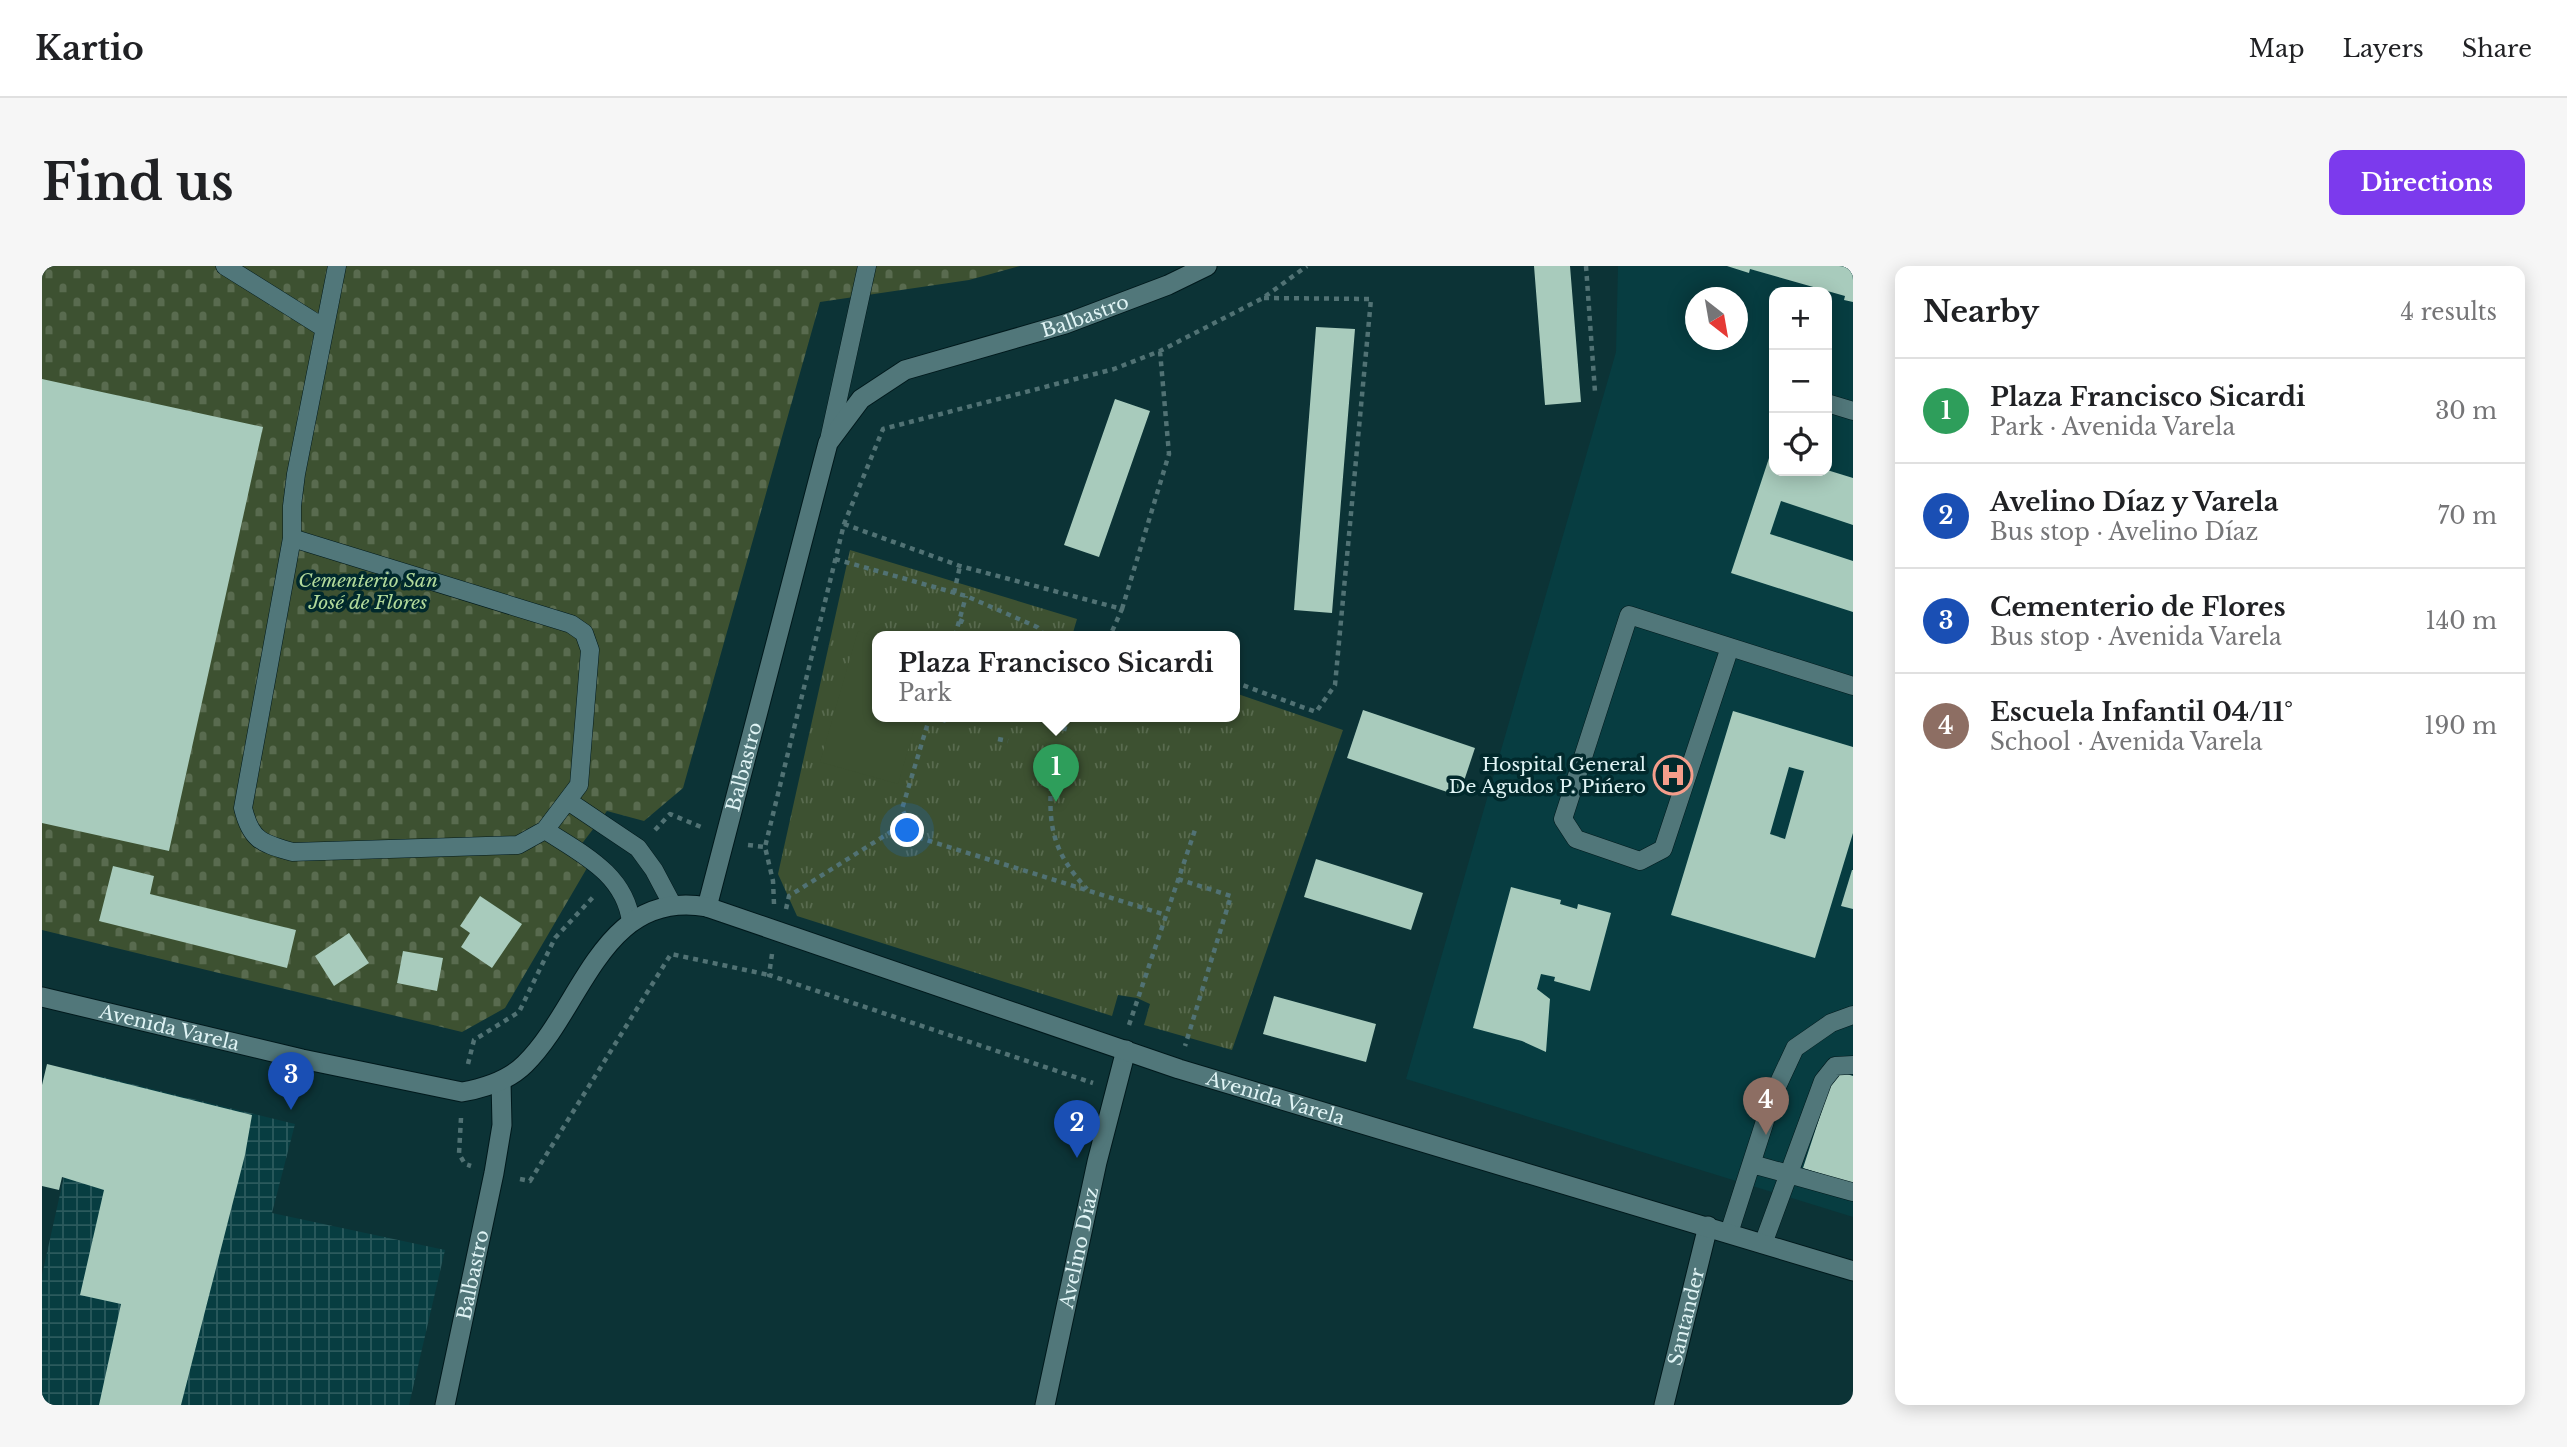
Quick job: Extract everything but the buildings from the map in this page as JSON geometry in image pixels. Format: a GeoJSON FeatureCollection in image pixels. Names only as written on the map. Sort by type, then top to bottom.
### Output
{"type":"FeatureCollection","features":[{"type":"Feature","properties":{"kind":"main road","name":"Balbastro"},"geometry":{"type":"LineString","coordinates":[[706,907],[828,443],[861,399],[905,370],[1065,324],[1168,285],[1207,266]]}},
{"type":"Feature","properties":{"kind":"main road"},"geometry":{"type":"LineString","coordinates":[[501,1081],[523,1066],[541,1045],[602,951],[631,922],[652,910],[672,904],[706,907]]}},
{"type":"Feature","properties":{"kind":"main road","name":"Avenida Varela"},"geometry":{"type":"LineString","coordinates":[[706,907],[775,932],[1126,1041],[1179,1069],[1853,1271]]}},
{"type":"Feature","properties":{"kind":"main road","name":"Avenida Varela"},"geometry":{"type":"LineString","coordinates":[[42,997],[302,1059],[462,1092],[482,1089],[501,1081]]}},
{"type":"Feature","properties":{"kind":"main road","name":"Avelino Díaz"},"geometry":{"type":"LineString","coordinates":[[1045,1405],[1126,1041]]}},
{"type":"Feature","properties":{"kind":"main road","name":"Balbastro"},"geometry":{"type":"LineString","coordinates":[[445,1405],[494,1173],[502,1125],[501,1081]]}},
{"type":"Feature","properties":{"kind":"main road","name":"Santander"},"geometry":{"type":"LineString","coordinates":[[1664,1405],[1707,1226]]}},
{"type":"Feature","properties":{"kind":"lane"},"geometry":{"type":"LineString","coordinates":[[225,266],[324,328]]}},
{"type":"Feature","properties":{"kind":"lane"},"geometry":{"type":"LineString","coordinates":[[292,538],[572,624],[584,633],[590,650],[579,785],[545,830],[518,845],[292,852],[260,843],[247,824],[243,808],[292,538],[296,474],[337,266]]}},
{"type":"Feature","properties":{"kind":"lane"},"geometry":{"type":"LineString","coordinates":[[828,443],[867,266]]}},
{"type":"Feature","properties":{"kind":"lane"},"geometry":{"type":"LineString","coordinates":[[1832,405],[1853,411]]}},
{"type":"Feature","properties":{"kind":"lane"},"geometry":{"type":"LineString","coordinates":[[1730,647],[1663,849],[1640,861],[1576,839],[1563,819],[1629,615],[1730,647],[1853,686]]}},
{"type":"Feature","properties":{"kind":"lane"},"geometry":{"type":"LineString","coordinates":[[568,801],[638,848],[648,859],[672,904]]}},
{"type":"Feature","properties":{"kind":"lane"},"geometry":{"type":"LineString","coordinates":[[545,830],[612,877],[629,906],[631,922]]}},
{"type":"Feature","properties":{"kind":"lane"},"geometry":{"type":"LineString","coordinates":[[1729,1233],[1774,1093],[1795,1048],[1831,1023],[1853,1014]]}},
{"type":"Feature","properties":{"kind":"lane"},"geometry":{"type":"LineString","coordinates":[[1763,1244],[1823,1081],[1835,1066],[1853,1065]]}},
{"type":"Feature","properties":{"kind":"lane"},"geometry":{"type":"LineString","coordinates":[[1752,1164],[1853,1192]]}},
{"type":"Feature","properties":{"kind":"path"},"geometry":{"type":"LineString","coordinates":[[765,847],[844,524],[883,429],[1114,369],[1160,351],[1263,298],[1307,266]]}},
{"type":"Feature","properties":{"kind":"path"},"geometry":{"type":"LineString","coordinates":[[1586,266],[1595,392]]}},
{"type":"Feature","properties":{"kind":"path"},"geometry":{"type":"LineString","coordinates":[[1240,684],[1316,712],[1335,685],[1371,299],[1263,298]]}},
{"type":"Feature","properties":{"kind":"path"},"geometry":{"type":"LineString","coordinates":[[1112,631],[1122,609],[1169,454],[1160,351]]}},
{"type":"Feature","properties":{"kind":"path"},"geometry":{"type":"LineString","coordinates":[[844,524],[960,566],[1122,609]]}},
{"type":"Feature","properties":{"kind":"path"},"geometry":{"type":"LineString","coordinates":[[835,559],[967,596],[1028,622],[1041,631]]}},
{"type":"Feature","properties":{"kind":"path"},"geometry":{"type":"LineString","coordinates":[[954,593],[960,566]]}},
{"type":"Feature","properties":{"kind":"path"},"geometry":{"type":"LineString","coordinates":[[956,631],[967,596]]}},
{"type":"Feature","properties":{"kind":"path"},"geometry":{"type":"LineString","coordinates":[[959,620],[968,624]]}},
{"type":"Feature","properties":{"kind":"path"},"geometry":{"type":"LineString","coordinates":[[930,722],[902,809],[917,836],[1166,915]]}},
{"type":"Feature","properties":{"kind":"path"},"geometry":{"type":"LineString","coordinates":[[1064,731],[1066,722]]}},
{"type":"Feature","properties":{"kind":"path"},"geometry":{"type":"LineString","coordinates":[[998,739],[1008,741]]}},
{"type":"Feature","properties":{"kind":"path"},"geometry":{"type":"LineString","coordinates":[[1052,776],[1049,803],[1051,831],[1061,858],[1089,891]]}},
{"type":"Feature","properties":{"kind":"path"},"geometry":{"type":"LineString","coordinates":[[786,909],[789,896],[908,821]]}},
{"type":"Feature","properties":{"kind":"path"},"geometry":{"type":"LineString","coordinates":[[1126,1041],[1196,827]]}},
{"type":"Feature","properties":{"kind":"path"},"geometry":{"type":"LineString","coordinates":[[1178,878],[1231,896],[1179,1069]]}},
{"type":"Feature","properties":{"kind":"shaded area","name":"Hospital General De Agudos P. Pińero"},"geometry":{"type":"Polygon","coordinates":[[[1618,266],[1853,266],[1853,1217],[1406,1079],[1616,352],[1618,266]]]}},
{"type":"Feature","properties":{"kind":"shaded area"},"geometry":{"type":"Polygon","coordinates":[[[87,1073],[295,1124],[272,1213],[445,1250],[409,1405],[42,1405],[42,1275],[87,1073]]]}},
{"type":"Feature","properties":{"kind":"green space","name":"Cementerio San José de Flores"},"geometry":{"type":"Polygon","coordinates":[[[42,266],[1020,266],[969,280],[820,302],[683,788],[644,821],[607,811],[577,850],[587,868],[505,1008],[462,1032],[42,930],[42,266]]]}},
{"type":"Feature","properties":{"kind":"green space"},"geometry":{"type":"Polygon","coordinates":[[[850,550],[1077,619],[1073,631],[872,631],[872,722],[1240,722],[1240,695],[1343,730],[1232,1050],[1144,1025],[1150,1004],[1137,998],[1118,995],[1112,1016],[797,916],[778,874],[850,550]]]}},
{"type":"Feature","properties":{"kind":"green space"},"geometry":{"type":"Polygon","coordinates":[[[858,631],[872,635],[872,722],[916,722],[898,784],[820,762],[858,631]]]}},
{"type":"Feature","properties":{"kind":"place","name":"Hospital General De Agudos P. Pińero"},"geometry":{"type":"Point","coordinates":[1673,775]}},
{"type":"Feature","properties":{"kind":"place","name":"Plaza Francisco Sicardi"},"geometry":{"type":"Point","coordinates":[1056,802]}},
{"type":"Feature","properties":{"kind":"place","name":"Cementerio de Flores"},"geometry":{"type":"Point","coordinates":[291,1110]}},
{"type":"Feature","properties":{"kind":"place","name":"Escuela Infantil 04/11°"},"geometry":{"type":"Point","coordinates":[1766,1135]}},
{"type":"Feature","properties":{"kind":"place","name":"Avelino Díaz y Varela"},"geometry":{"type":"Point","coordinates":[1077,1158]}}]}
